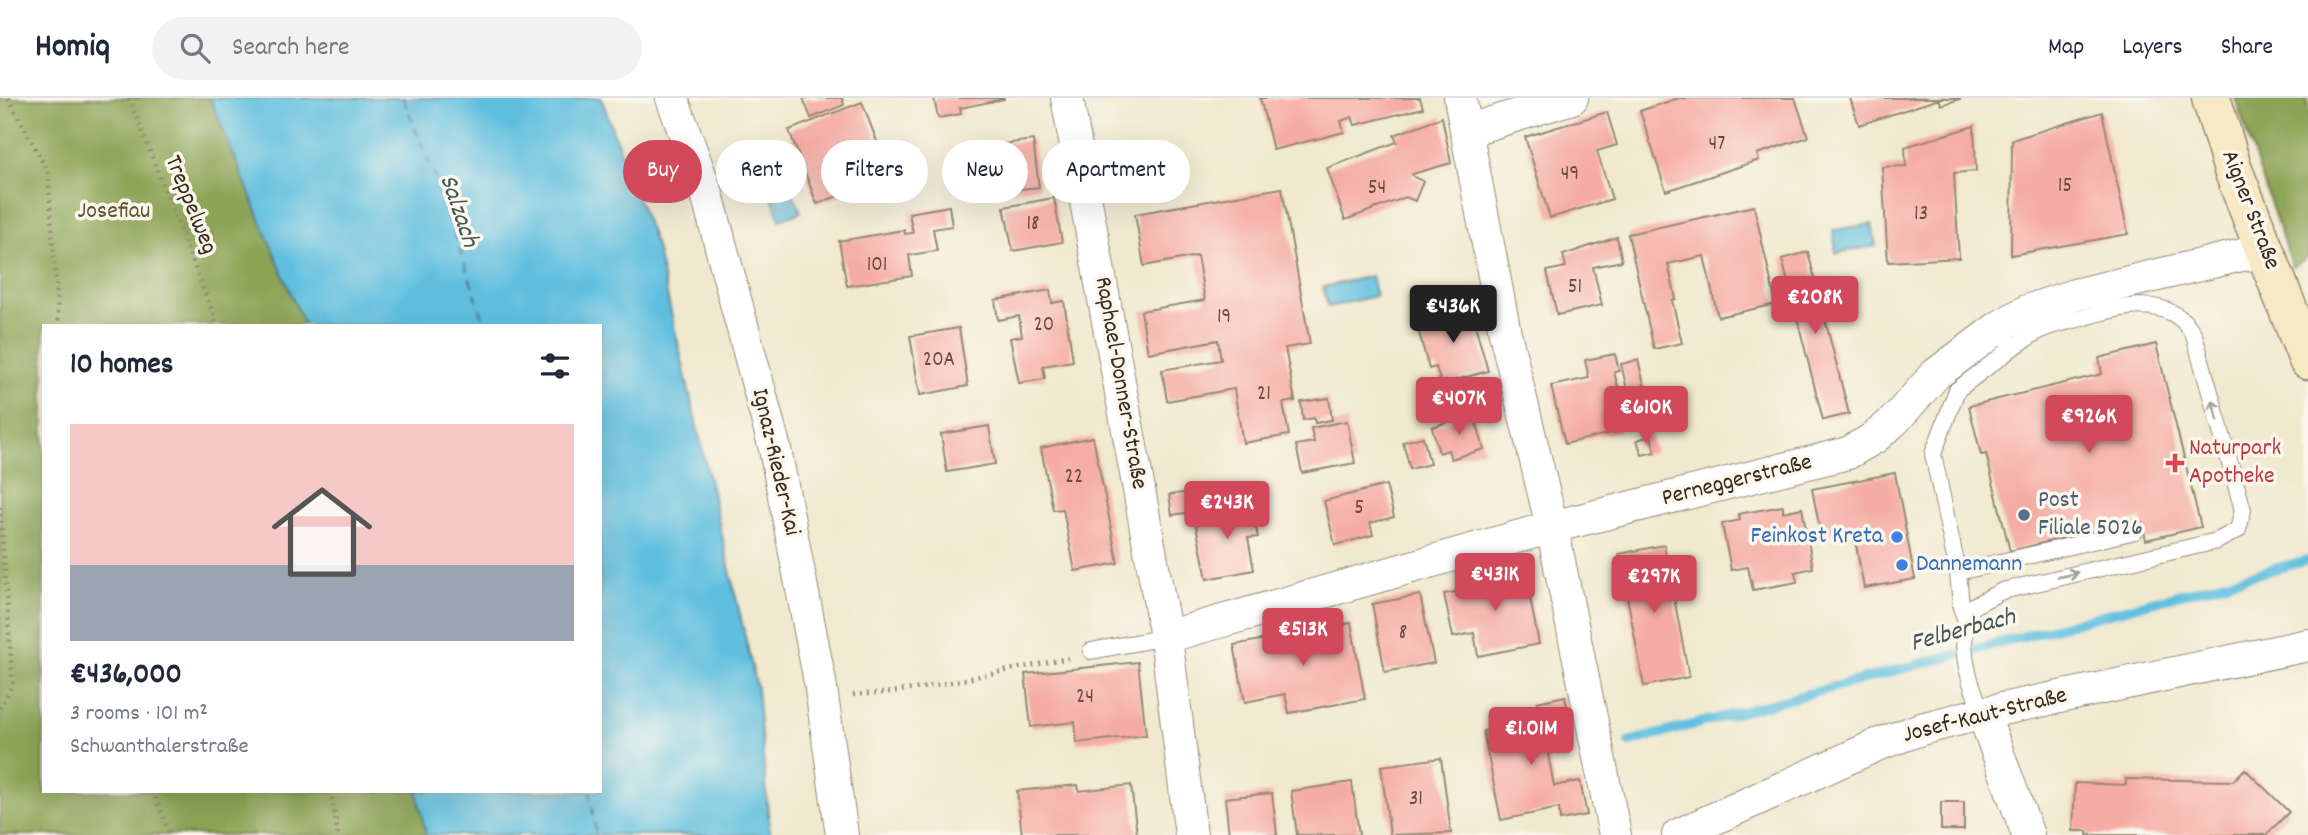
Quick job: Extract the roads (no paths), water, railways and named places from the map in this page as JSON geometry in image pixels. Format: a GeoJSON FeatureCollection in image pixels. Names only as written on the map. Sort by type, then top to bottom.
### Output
{"type":"FeatureCollection","features":[{"type":"Feature","properties":{"kind":"main road","name":"Aigner Straße"},"geometry":{"type":"LineString","coordinates":[[2211,98],[2233,170],[2308,360]]}},
{"type":"Feature","properties":{"kind":"street","name":"Ignaz-Rieder-Kai"},"geometry":{"type":"LineString","coordinates":[[672,98],[707,194],[775,449],[820,682],[842,835]]}},
{"type":"Feature","properties":{"kind":"street","name":"Raphael-Donner-Straße"},"geometry":{"type":"LineString","coordinates":[[1067,98],[1166,637],[1191,835]]}},
{"type":"Feature","properties":{"kind":"street"},"geometry":{"type":"LineString","coordinates":[[1460,98],[1505,333],[1552,527],[1615,835]]}},
{"type":"Feature","properties":{"kind":"street"},"geometry":{"type":"LineString","coordinates":[[1466,131],[1572,98]]}},
{"type":"Feature","properties":{"kind":"street","name":"Perneggerstraße"},"geometry":{"type":"LineString","coordinates":[[1166,637],[1552,527],[1848,453],[1883,431],[1926,384],[2005,337],[2027,311],[2074,295],[2242,255],[2267,253]]}},
{"type":"Feature","properties":{"kind":"street","name":"Josef-Kaut-Straße"},"geometry":{"type":"LineString","coordinates":[[1678,835],[1877,745],[1921,729],[1977,699],[2308,645]]}},
{"type":"Feature","properties":{"kind":"street"},"geometry":{"type":"LineString","coordinates":[[1977,699],[2028,835]]}},
{"type":"Feature","properties":{"kind":"lane"},"geometry":{"type":"LineString","coordinates":[[1967,624],[1961,607],[1958,572],[1933,454],[1957,390],[2005,337],[2130,305],[2162,309],[2182,319],[2194,335],[2243,510],[2238,530],[2217,541],[2001,590],[1973,606],[1967,624],[1966,657],[1977,699]]}},
{"type":"Feature","properties":{"kind":"lane"},"geometry":{"type":"LineString","coordinates":[[1958,572],[2135,531]]}},
{"type":"Feature","properties":{"kind":"lane"},"geometry":{"type":"LineString","coordinates":[[1091,651],[1166,637]]}},
{"type":"Feature","properties":{"kind":"water","name":"Salzach"},"geometry":{"type":"Polygon","coordinates":[[[210,98],[601,98],[623,158],[623,203],[640,203],[656,247],[757,689],[770,835],[426,835],[417,793],[602,793],[602,324],[304,324],[210,98]]]}},
{"type":"Feature","properties":{"kind":"water"},"geometry":{"type":"Polygon","coordinates":[[[774,203],[797,203],[801,212],[780,220],[774,203]]]}},
{"type":"Feature","properties":{"kind":"water"},"geometry":{"type":"Polygon","coordinates":[[[1872,224],[1876,246],[1836,253],[1833,230],[1872,224]]]}},
{"type":"Feature","properties":{"kind":"water"},"geometry":{"type":"Polygon","coordinates":[[[1371,276],[1376,296],[1328,307],[1323,287],[1371,276]]]}},
{"type":"Feature","properties":{"kind":"waterway","name":"Felberbach"},"geometry":{"type":"LineString","coordinates":[[1629,742],[2308,560]]}},
{"type":"Feature","properties":{"kind":"place","name":"Naturpark Apotheke"},"geometry":{"type":"Point","coordinates":[2175,463]}},
{"type":"Feature","properties":{"kind":"place","name":"Post Filiale 5026"},"geometry":{"type":"Point","coordinates":[2024,515]}},
{"type":"Feature","properties":{"kind":"place","name":"Feinkost Kreta"},"geometry":{"type":"Point","coordinates":[1897,537]}},
{"type":"Feature","properties":{"kind":"place","name":"Dannemann"},"geometry":{"type":"Point","coordinates":[1902,565]}},
{"type":"Feature","properties":{"kind":"park label","name":"Josefiau"},"geometry":{"type":"Point","coordinates":[114,212]}}]}
